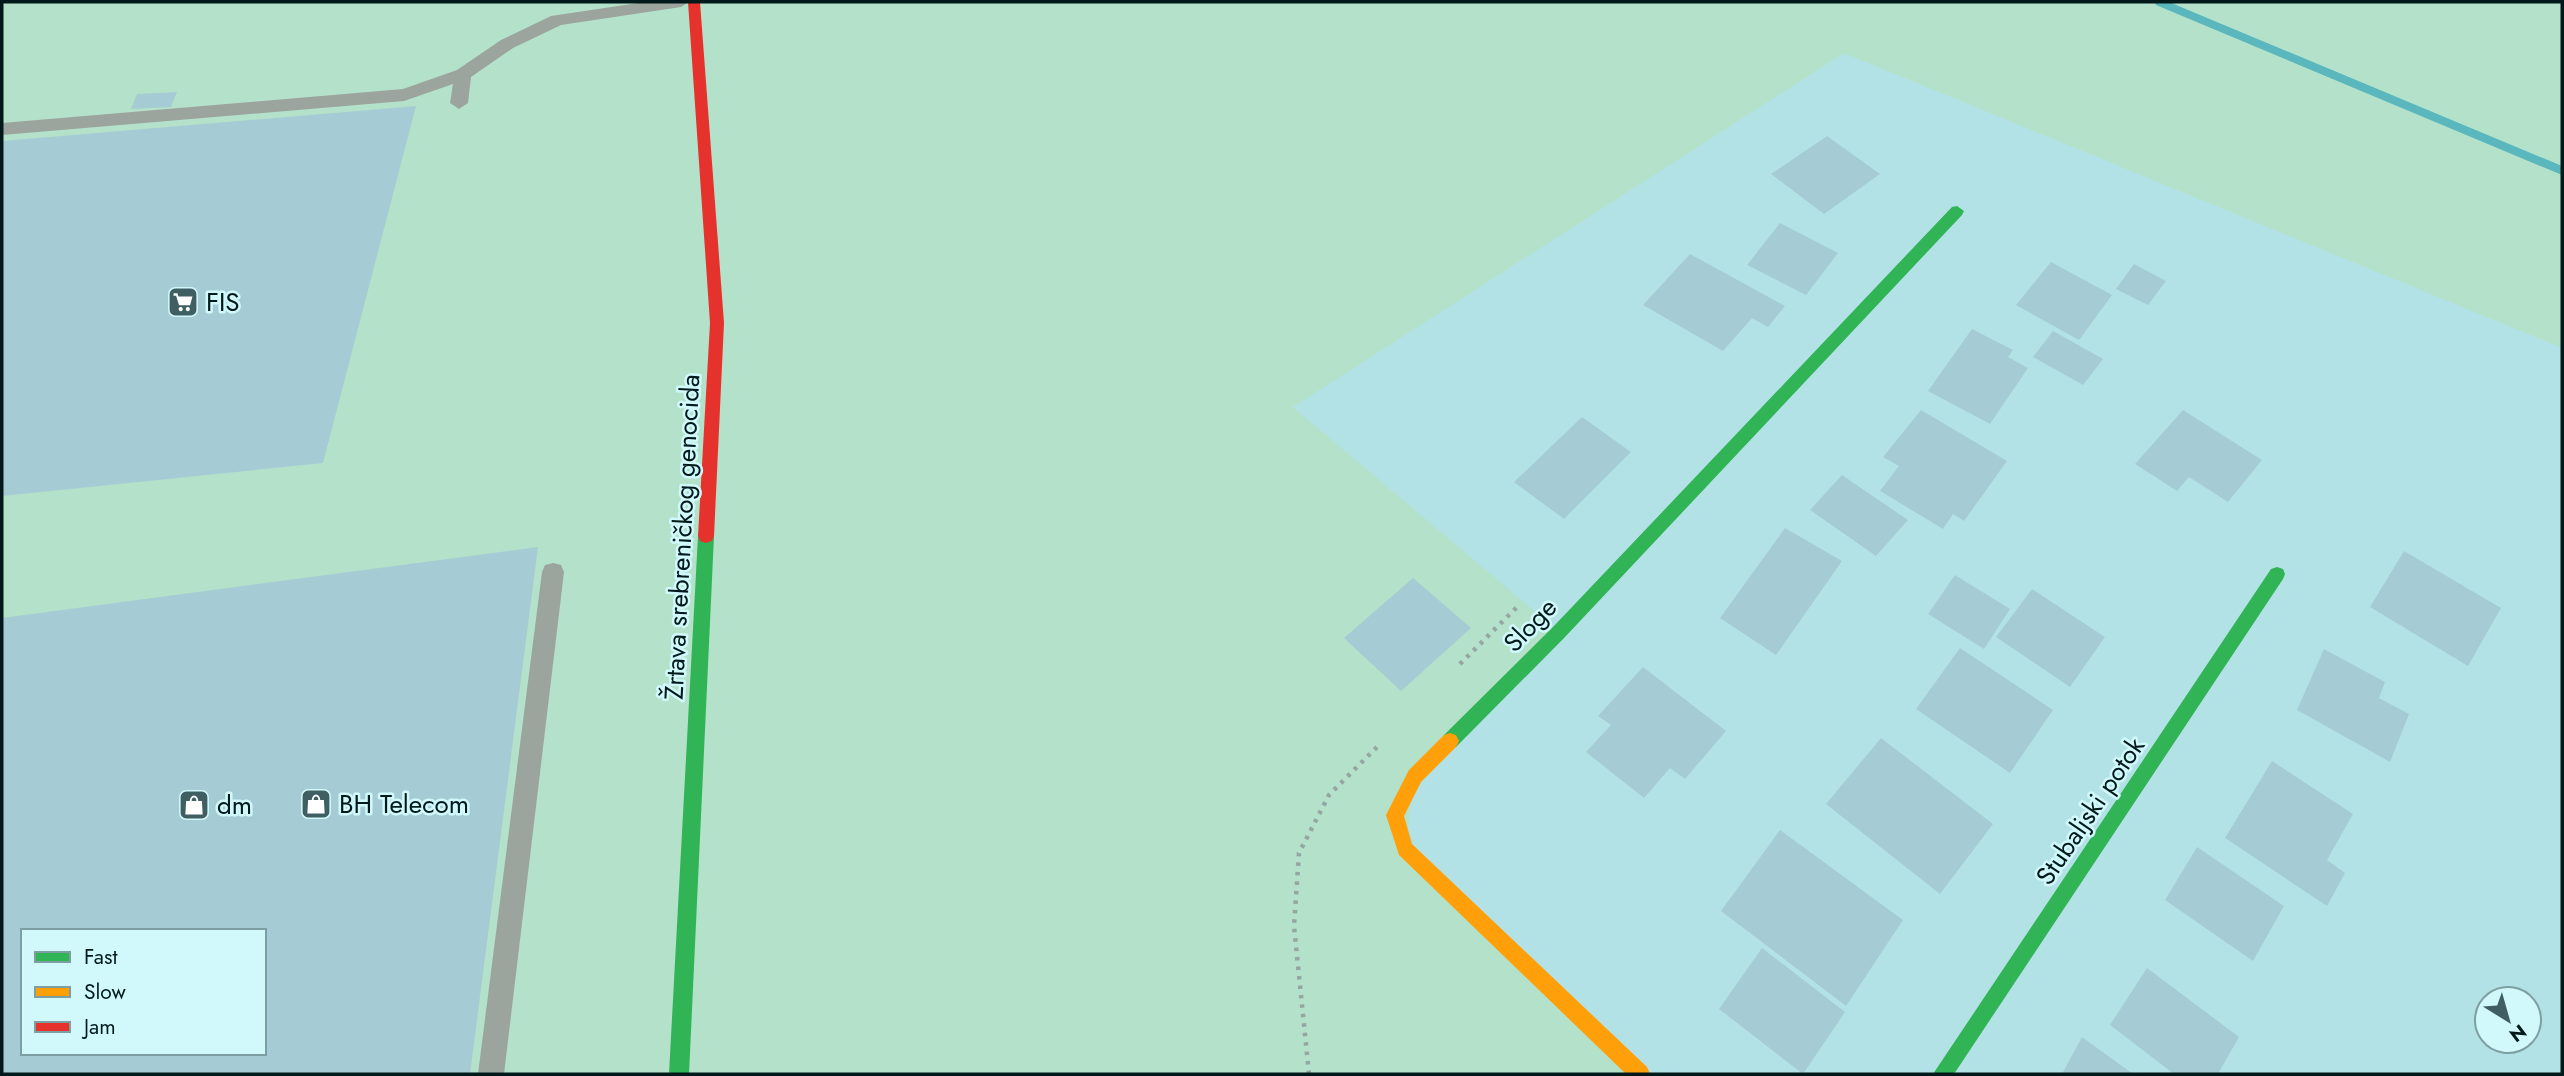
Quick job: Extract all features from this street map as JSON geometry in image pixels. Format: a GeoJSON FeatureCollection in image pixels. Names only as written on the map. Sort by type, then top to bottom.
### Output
{"type":"FeatureCollection","features":[{"type":"Feature","properties":{"kind":"street","name":"Žrtava srebreničkog genocida"},"geometry":{"type":"LineString","coordinates":[[679,1074],[717,323],[694,2]]}},
{"type":"Feature","properties":{"kind":"street","name":"Sloge"},"geometry":{"type":"LineString","coordinates":[[1640,1074],[1405,849],[1395,815],[1415,776],[1559,632],[1957,211]]}},
{"type":"Feature","properties":{"kind":"street","name":"Stubaljski potok"},"geometry":{"type":"LineString","coordinates":[[1943,1074],[2277,574]]}},
{"type":"Feature","properties":{"kind":"lane"},"geometry":{"type":"LineString","coordinates":[[2,129],[404,95],[463,74],[507,44],[557,20],[681,2]]}},
{"type":"Feature","properties":{"kind":"lane"},"geometry":{"type":"LineString","coordinates":[[459,103],[463,74]]}},
{"type":"Feature","properties":{"kind":"lane"},"geometry":{"type":"LineString","coordinates":[[491,1074],[553,572]]}},
{"type":"Feature","properties":{"kind":"green space"},"geometry":{"type":"Polygon","coordinates":[[[2,2],[2562,2],[2562,348],[1844,53],[1293,407],[1559,632],[1415,776],[1405,849],[1640,1074],[2,1074],[2,2]]]}},
{"type":"Feature","properties":{"kind":"building"},"geometry":{"type":"Polygon","coordinates":[[[177,92],[171,107],[131,109],[137,94],[177,92]]]}},
{"type":"Feature","properties":{"kind":"building","name":"FIS"},"geometry":{"type":"Polygon","coordinates":[[[416,106],[323,463],[2,496],[2,141],[416,106]]]}},
{"type":"Feature","properties":{"kind":"building"},"geometry":{"type":"Polygon","coordinates":[[[1827,136],[1880,174],[1824,214],[1771,174],[1827,136]]]}},
{"type":"Feature","properties":{"kind":"building"},"geometry":{"type":"Polygon","coordinates":[[[1780,223],[1838,253],[1806,295],[1747,265],[1780,223]]]}},
{"type":"Feature","properties":{"kind":"building"},"geometry":{"type":"Polygon","coordinates":[[[1690,254],[1785,306],[1768,327],[1752,318],[1723,351],[1643,305],[1690,254]]]}},
{"type":"Feature","properties":{"kind":"building"},"geometry":{"type":"Polygon","coordinates":[[[2051,262],[2112,295],[2079,340],[2016,305],[2051,262]]]}},
{"type":"Feature","properties":{"kind":"building"},"geometry":{"type":"Polygon","coordinates":[[[2134,264],[2166,281],[2148,305],[2116,289],[2134,264]]]}},
{"type":"Feature","properties":{"kind":"building"},"geometry":{"type":"Polygon","coordinates":[[[1972,329],[2013,350],[2008,357],[2028,368],[1990,424],[1928,391],[1972,329]]]}},
{"type":"Feature","properties":{"kind":"building"},"geometry":{"type":"Polygon","coordinates":[[[2053,331],[2103,359],[2083,385],[2033,357],[2053,331]]]}},
{"type":"Feature","properties":{"kind":"building"},"geometry":{"type":"Polygon","coordinates":[[[1921,410],[2007,461],[1964,521],[1953,514],[1943,529],[1880,491],[1899,466],[1883,457],[1921,410]]]}},
{"type":"Feature","properties":{"kind":"building"},"geometry":{"type":"Polygon","coordinates":[[[2183,410],[2262,460],[2228,502],[2189,477],[2177,491],[2135,464],[2183,410]]]}},
{"type":"Feature","properties":{"kind":"building"},"geometry":{"type":"Polygon","coordinates":[[[1582,417],[1631,452],[1564,519],[1514,482],[1582,417]]]}},
{"type":"Feature","properties":{"kind":"building"},"geometry":{"type":"Polygon","coordinates":[[[1842,475],[1908,520],[1876,556],[1810,510],[1842,475]]]}},
{"type":"Feature","properties":{"kind":"building"},"geometry":{"type":"Polygon","coordinates":[[[1785,528],[1842,561],[1776,655],[1720,618],[1785,528]]]}},
{"type":"Feature","properties":{"kind":"building"},"geometry":{"type":"Polygon","coordinates":[[[538,547],[470,1074],[2,1074],[2,618],[538,547]]]}},
{"type":"Feature","properties":{"kind":"building"},"geometry":{"type":"Polygon","coordinates":[[[2404,551],[2501,608],[2468,666],[2370,607],[2404,551]]]}},
{"type":"Feature","properties":{"kind":"building"},"geometry":{"type":"Polygon","coordinates":[[[1955,575],[2010,609],[1984,649],[1928,614],[1955,575]]]}},
{"type":"Feature","properties":{"kind":"building"},"geometry":{"type":"Polygon","coordinates":[[[1413,578],[1471,628],[1401,691],[1344,638],[1413,578]]]}},
{"type":"Feature","properties":{"kind":"building"},"geometry":{"type":"Polygon","coordinates":[[[2032,589],[2105,637],[2070,687],[1996,637],[2032,589]]]}},
{"type":"Feature","properties":{"kind":"building"},"geometry":{"type":"Polygon","coordinates":[[[1960,648],[2053,710],[2010,773],[1916,709],[1960,648]]]}},
{"type":"Feature","properties":{"kind":"building"},"geometry":{"type":"Polygon","coordinates":[[[2324,649],[2385,682],[2379,698],[2409,714],[2390,762],[2297,710],[2324,649]]]}},
{"type":"Feature","properties":{"kind":"building"},"geometry":{"type":"Polygon","coordinates":[[[1643,667],[1726,731],[1685,779],[1670,768],[1644,798],[1586,752],[1611,725],[1598,716],[1643,667]]]}},
{"type":"Feature","properties":{"kind":"building"},"geometry":{"type":"Polygon","coordinates":[[[1881,738],[1993,824],[1940,894],[1826,804],[1881,738]]]}},
{"type":"Feature","properties":{"kind":"building"},"geometry":{"type":"Polygon","coordinates":[[[2272,761],[2353,814],[2327,860],[2345,873],[2327,906],[2225,838],[2272,761]]]}},
{"type":"Feature","properties":{"kind":"building"},"geometry":{"type":"Polygon","coordinates":[[[1780,830],[1903,920],[1846,1006],[1721,911],[1780,830]]]}},
{"type":"Feature","properties":{"kind":"building"},"geometry":{"type":"Polygon","coordinates":[[[2197,847],[2284,906],[2253,961],[2165,900],[2197,847]]]}},
{"type":"Feature","properties":{"kind":"building"},"geometry":{"type":"Polygon","coordinates":[[[1762,948],[1845,1012],[1803,1074],[1719,1009],[1762,948]]]}},
{"type":"Feature","properties":{"kind":"building"},"geometry":{"type":"Polygon","coordinates":[[[2147,968],[2239,1037],[2218,1074],[2174,1074],[2110,1025],[2147,968]]]}},
{"type":"Feature","properties":{"kind":"building"},"geometry":{"type":"Polygon","coordinates":[[[2082,1037],[2133,1074],[2062,1074],[2082,1037]]]}},
{"type":"Feature","properties":{"kind":"waterway"},"geometry":{"type":"LineString","coordinates":[[2160,2],[2562,171]]}},
{"type":"Feature","properties":{"kind":"traffic: fast"},"geometry":{"type":"LineString","coordinates":[[1450,741],[1559,632],[1957,211]]}},
{"type":"Feature","properties":{"kind":"traffic: fast"},"geometry":{"type":"LineString","coordinates":[[679,1074],[706,536]]}},
{"type":"Feature","properties":{"kind":"traffic: fast"},"geometry":{"type":"LineString","coordinates":[[1943,1074],[2277,574]]}},
{"type":"Feature","properties":{"kind":"traffic: slow"},"geometry":{"type":"LineString","coordinates":[[1450,741],[1415,776],[1395,815],[1405,849],[1640,1074]]}},
{"type":"Feature","properties":{"kind":"traffic: jam"},"geometry":{"type":"LineString","coordinates":[[694,2],[717,323],[706,536]]}},
{"type":"Feature","properties":{"kind":"place","name":"FIS"},"geometry":{"type":"Point","coordinates":[183,302]}},
{"type":"Feature","properties":{"kind":"place","name":"BH Telecom"},"geometry":{"type":"Point","coordinates":[316,804]}},
{"type":"Feature","properties":{"kind":"place","name":"dm"},"geometry":{"type":"Point","coordinates":[194,805]}}]}
